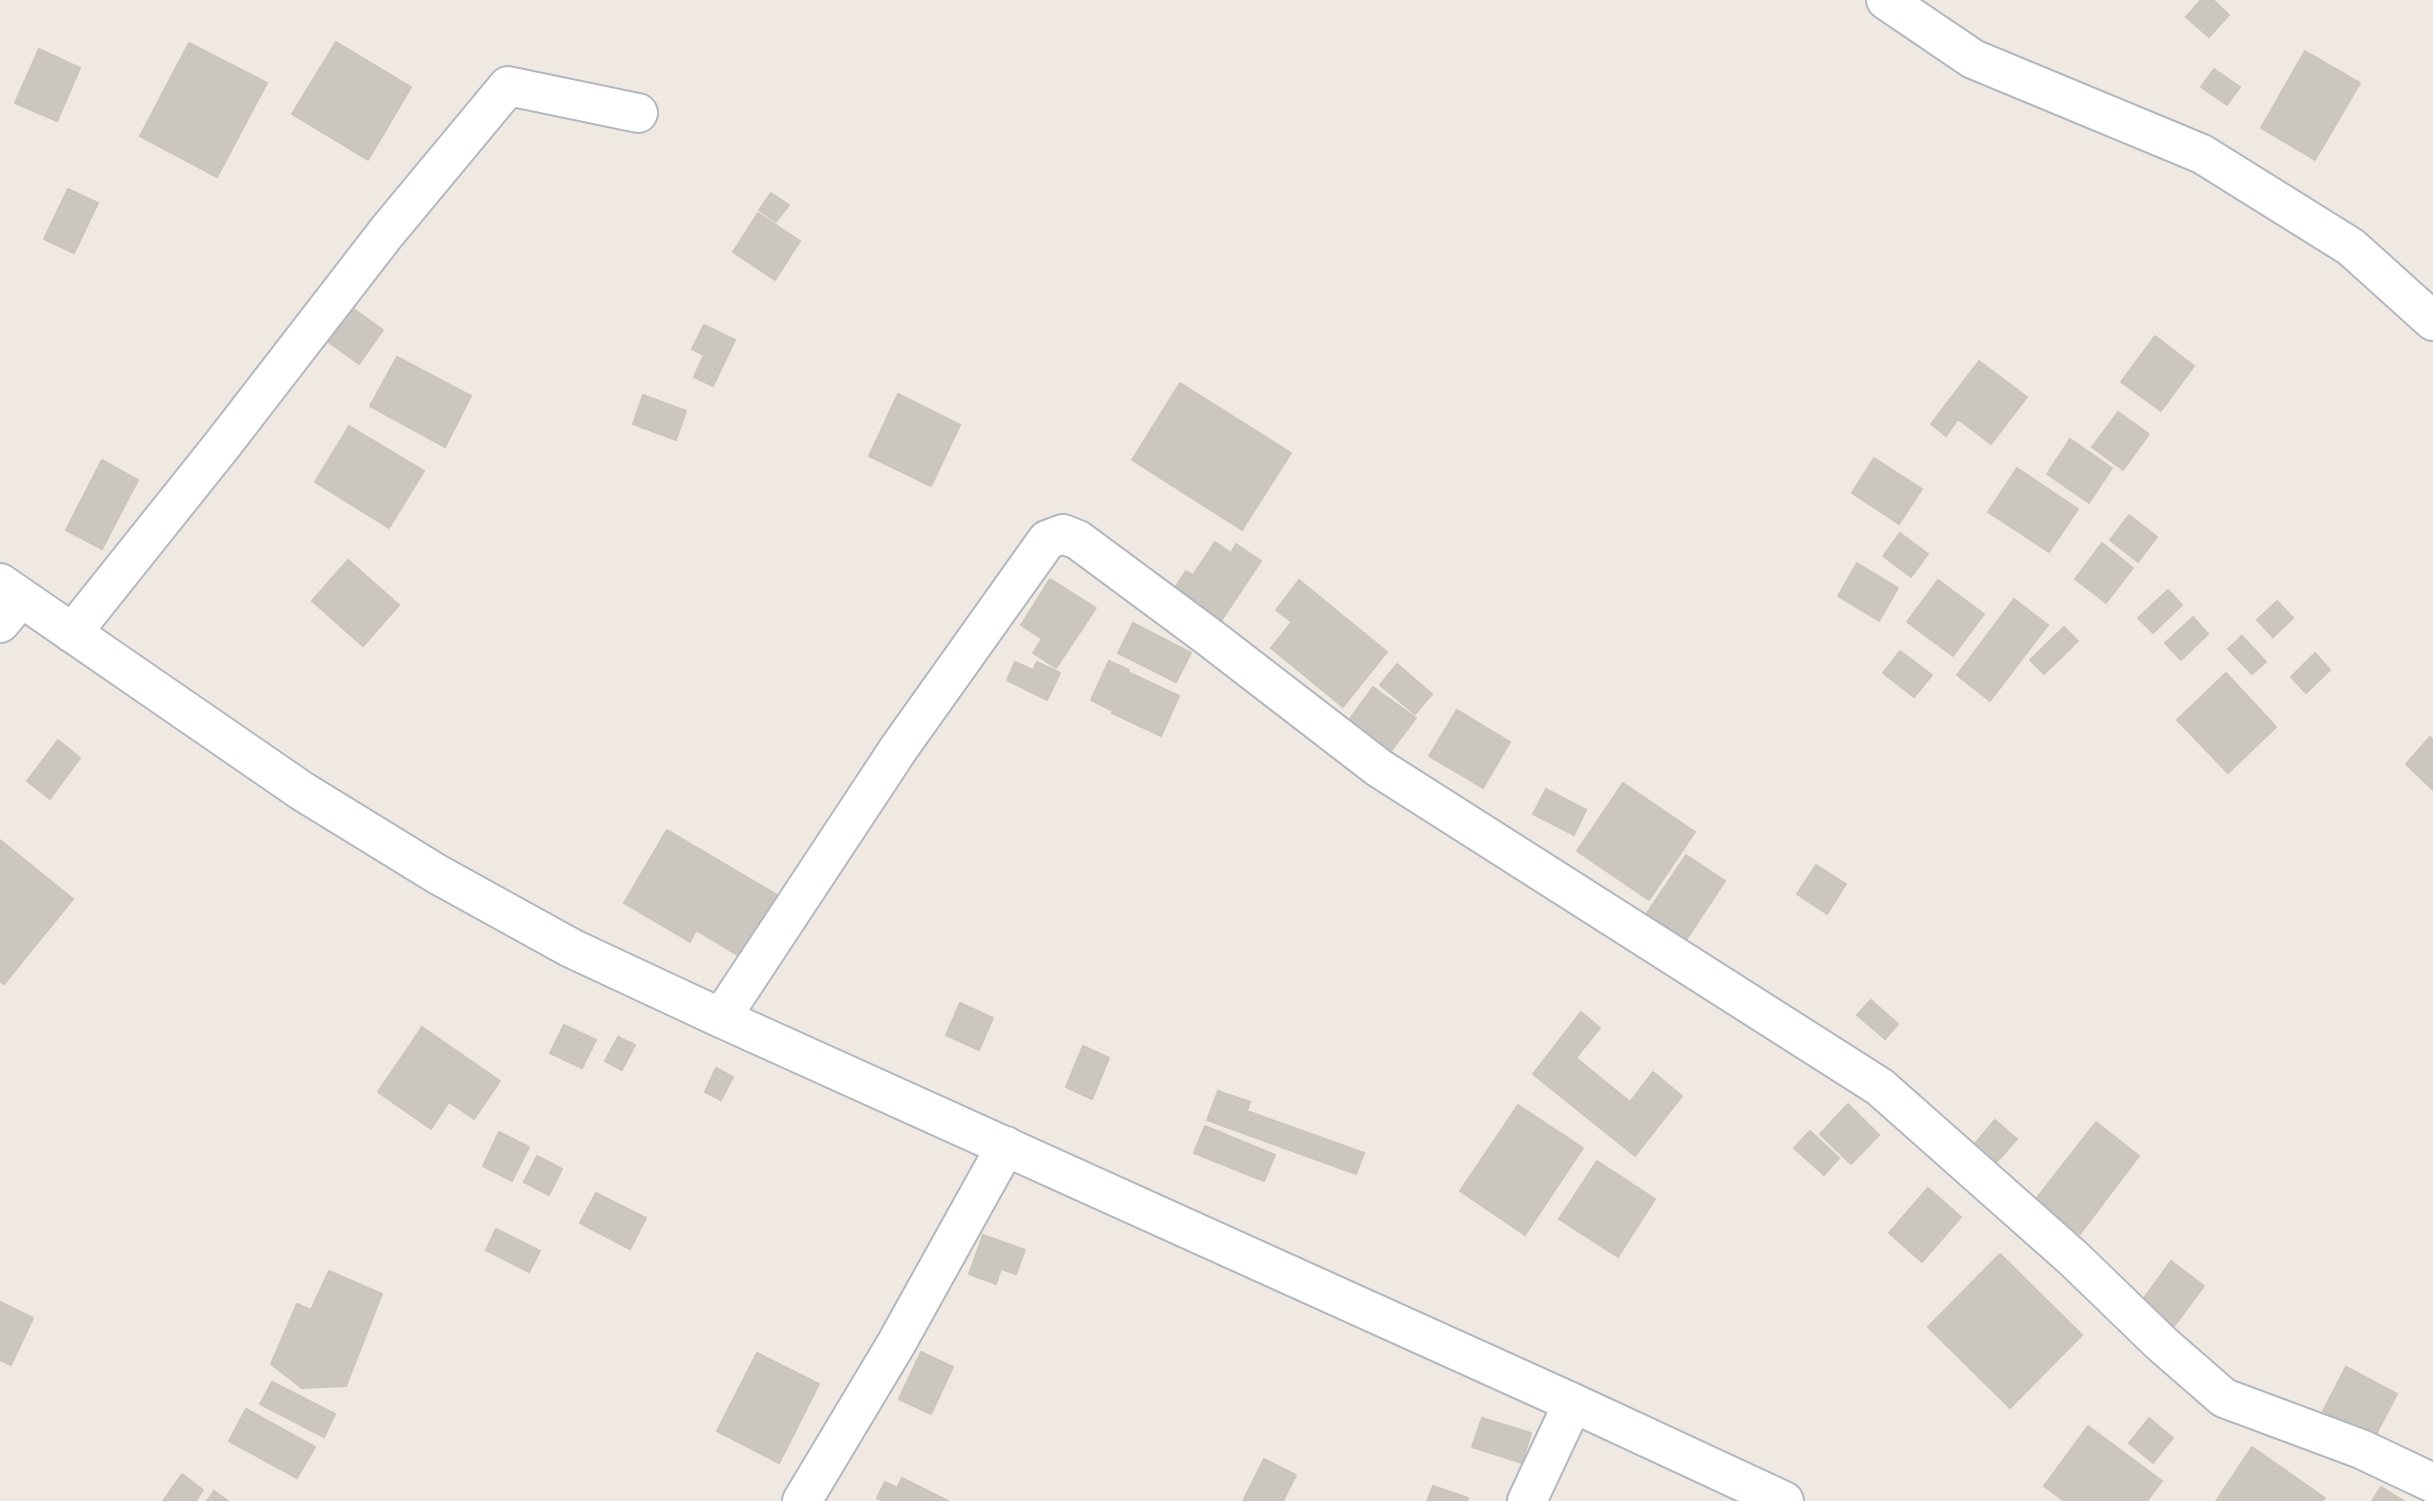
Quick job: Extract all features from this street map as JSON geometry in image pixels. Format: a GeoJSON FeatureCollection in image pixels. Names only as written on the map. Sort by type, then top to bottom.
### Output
{"type":"FeatureCollection","features":[{"type":"Feature","properties":{"kind":"street"},"geometry":{"type":"LineString","coordinates":[[1886,0],[1973,59],[2202,154],[2351,247],[2433,321]]}},
{"type":"Feature","properties":{"kind":"street"},"geometry":{"type":"LineString","coordinates":[[72,633],[386,233],[508,86],[638,113]]}},
{"type":"Feature","properties":{"kind":"street"},"geometry":{"type":"LineString","coordinates":[[721,1018],[899,748],[1048,540],[1063,534],[1078,541],[1209,637],[1379,768],[1880,1087],[2073,1258],[2162,1344],[2224,1398],[2361,1449],[2433,1483]]}},
{"type":"Feature","properties":{"kind":"street"},"geometry":{"type":"LineString","coordinates":[[7,601],[72,633],[302,791],[437,874],[571,948],[1784,1501]]}},
{"type":"Feature","properties":{"kind":"street"},"geometry":{"type":"LineString","coordinates":[[802,1501],[896,1344],[1006,1146]]}},
{"type":"Feature","properties":{"kind":"street"},"geometry":{"type":"LineString","coordinates":[[1527,1501],[1573,1403]]}},
{"type":"Feature","properties":{"kind":"building"},"geometry":{"type":"Polygon","coordinates":[[[2201,0],[2213,0],[2229,15],[2209,37],[2186,17],[2201,0]]]}},
{"type":"Feature","properties":{"kind":"building"},"geometry":{"type":"Polygon","coordinates":[[[336,42],[411,87],[368,160],[292,114],[336,42]]]}},
{"type":"Feature","properties":{"kind":"building"},"geometry":{"type":"Polygon","coordinates":[[[189,43],[267,83],[217,177],[140,136],[189,43]]]}},
{"type":"Feature","properties":{"kind":"building"},"geometry":{"type":"Polygon","coordinates":[[[39,49],[80,68],[57,121],[15,103],[39,49]]]}},
{"type":"Feature","properties":{"kind":"building"},"geometry":{"type":"Polygon","coordinates":[[[2305,51],[2360,83],[2315,160],[2261,128],[2305,51]]]}},
{"type":"Feature","properties":{"kind":"building"},"geometry":{"type":"Polygon","coordinates":[[[2214,69],[2240,87],[2227,105],[2201,87],[2214,69]]]}},
{"type":"Feature","properties":{"kind":"building"},"geometry":{"type":"Polygon","coordinates":[[[68,189],[98,203],[74,253],[44,239],[68,189]]]}},
{"type":"Feature","properties":{"kind":"building"},"geometry":{"type":"Polygon","coordinates":[[[771,193],[789,205],[776,222],[759,210],[771,193]]]}},
{"type":"Feature","properties":{"kind":"building"},"geometry":{"type":"Polygon","coordinates":[[[758,213],[800,241],[775,280],[733,252],[758,213]]]}},
{"type":"Feature","properties":{"kind":"building"},"geometry":{"type":"Polygon","coordinates":[[[351,307],[383,330],[359,364],[327,341],[351,307]]]}},
{"type":"Feature","properties":{"kind":"building"},"geometry":{"type":"Polygon","coordinates":[[[704,325],[735,340],[713,386],[694,377],[704,355],[692,349],[704,325]]]}},
{"type":"Feature","properties":{"kind":"building"},"geometry":{"type":"Polygon","coordinates":[[[2155,336],[2194,366],[2161,411],[2121,382],[2155,336]]]}},
{"type":"Feature","properties":{"kind":"building"},"geometry":{"type":"Polygon","coordinates":[[[397,357],[471,396],[445,447],[370,406],[397,357]]]}},
{"type":"Feature","properties":{"kind":"building"},"geometry":{"type":"Polygon","coordinates":[[[1979,361],[2027,397],[1991,444],[1958,419],[1946,436],[1931,424],[1979,361]]]}},
{"type":"Feature","properties":{"kind":"building"},"geometry":{"type":"Polygon","coordinates":[[[1180,383],[1291,453],[1242,530],[1132,460],[1180,383]]]}},
{"type":"Feature","properties":{"kind":"building"},"geometry":{"type":"Polygon","coordinates":[[[898,394],[960,425],[931,486],[869,456],[898,394]]]}},
{"type":"Feature","properties":{"kind":"building"},"geometry":{"type":"Polygon","coordinates":[[[643,395],[686,411],[676,440],[633,424],[643,395]]]}},
{"type":"Feature","properties":{"kind":"building"},"geometry":{"type":"Polygon","coordinates":[[[2118,412],[2149,434],[2123,470],[2092,447],[2118,412]]]}},
{"type":"Feature","properties":{"kind":"building"},"geometry":{"type":"Polygon","coordinates":[[[349,426],[424,471],[389,528],[315,482],[349,426]]]}},
{"type":"Feature","properties":{"kind":"building"},"geometry":{"type":"Polygon","coordinates":[[[2070,439],[2112,468],[2089,503],[2047,474],[2070,439]]]}},
{"type":"Feature","properties":{"kind":"building"},"geometry":{"type":"Polygon","coordinates":[[[1874,458],[1922,489],[1899,524],[1852,493],[1874,458]]]}},
{"type":"Feature","properties":{"kind":"building"},"geometry":{"type":"Polygon","coordinates":[[[102,460],[138,480],[102,549],[66,530],[102,460]]]}},
{"type":"Feature","properties":{"kind":"building"},"geometry":{"type":"Polygon","coordinates":[[[2017,468],[2078,509],[2049,552],[1988,512],[2017,468]]]}},
{"type":"Feature","properties":{"kind":"building"},"geometry":{"type":"Polygon","coordinates":[[[2129,515],[2157,537],[2138,562],[2110,540],[2129,515]]]}},
{"type":"Feature","properties":{"kind":"building"},"geometry":{"type":"Polygon","coordinates":[[[1900,533],[1928,554],[1911,577],[1883,556],[1900,533]]]}},
{"type":"Feature","properties":{"kind":"building"},"geometry":{"type":"Polygon","coordinates":[[[1215,542],[1231,553],[1236,544],[1261,561],[1221,621],[1174,589],[1186,571],[1193,575],[1215,542]]]}},
{"type":"Feature","properties":{"kind":"building"},"geometry":{"type":"Polygon","coordinates":[[[2102,543],[2133,568],[2106,603],[2075,579],[2102,543]]]}},
{"type":"Feature","properties":{"kind":"building"},"geometry":{"type":"Polygon","coordinates":[[[348,560],[399,605],[363,646],[312,601],[348,560]]]}},
{"type":"Feature","properties":{"kind":"building"},"geometry":{"type":"Polygon","coordinates":[[[1857,563],[1898,588],[1879,621],[1838,596],[1857,563]]]}},
{"type":"Feature","properties":{"kind":"building"},"geometry":{"type":"Polygon","coordinates":[[[1050,579],[1096,608],[1056,668],[1033,653],[1042,639],[1021,625],[1050,579]]]}},
{"type":"Feature","properties":{"kind":"building"},"geometry":{"type":"Polygon","coordinates":[[[1299,580],[1387,652],[1343,707],[1271,648],[1292,622],[1276,610],[1299,580]]]}},
{"type":"Feature","properties":{"kind":"building"},"geometry":{"type":"Polygon","coordinates":[[[1938,580],[1984,614],[1953,656],[1907,622],[1938,580]]]}},
{"type":"Feature","properties":{"kind":"building"},"geometry":{"type":"Polygon","coordinates":[[[2168,590],[2182,605],[2153,633],[2138,618],[2168,590]]]}},
{"type":"Feature","properties":{"kind":"building"},"geometry":{"type":"Polygon","coordinates":[[[2014,599],[2048,625],[1990,701],[1957,675],[2014,599]]]}},
{"type":"Feature","properties":{"kind":"building"},"geometry":{"type":"Polygon","coordinates":[[[2277,601],[2293,618],[2273,637],[2257,620],[2277,601]]]}},
{"type":"Feature","properties":{"kind":"building"},"geometry":{"type":"Polygon","coordinates":[[[2193,617],[2208,634],[2181,660],[2165,643],[2193,617]]]}},
{"type":"Feature","properties":{"kind":"building"},"geometry":{"type":"Polygon","coordinates":[[[1133,623],[1191,653],[1176,682],[1118,653],[1133,623]]]}},
{"type":"Feature","properties":{"kind":"building"},"geometry":{"type":"Polygon","coordinates":[[[2064,627],[2078,641],[2044,674],[2030,660],[2064,627]]]}},
{"type":"Feature","properties":{"kind":"building"},"geometry":{"type":"Polygon","coordinates":[[[2242,636],[2266,662],[2252,674],[2228,649],[2242,636]]]}},
{"type":"Feature","properties":{"kind":"building"},"geometry":{"type":"Polygon","coordinates":[[[1900,651],[1932,675],[1914,697],[1883,673],[1900,651]]]}},
{"type":"Feature","properties":{"kind":"building"},"geometry":{"type":"Polygon","coordinates":[[[2315,653],[2330,670],[2306,693],[2291,677],[2315,653]]]}},
{"type":"Feature","properties":{"kind":"building"},"geometry":{"type":"Polygon","coordinates":[[[1109,661],[1129,670],[1111,710],[1091,700],[1109,661]]]}},
{"type":"Feature","properties":{"kind":"building"},"geometry":{"type":"Polygon","coordinates":[[[1015,662],[1033,670],[1037,662],[1060,673],[1047,700],[1007,680],[1015,662]]]}},
{"type":"Feature","properties":{"kind":"building"},"geometry":{"type":"Polygon","coordinates":[[[1397,664],[1432,694],[1415,714],[1380,685],[1397,664]]]}},
{"type":"Feature","properties":{"kind":"building"},"geometry":{"type":"Polygon","coordinates":[[[1130,673],[1179,696],[1161,736],[1112,713],[1130,673]]]}},
{"type":"Feature","properties":{"kind":"building"},"geometry":{"type":"Polygon","coordinates":[[[2226,673],[2276,727],[2228,773],[2177,720],[2226,673]]]}},
{"type":"Feature","properties":{"kind":"building"},"geometry":{"type":"Polygon","coordinates":[[[1373,687],[1416,718],[1391,751],[1349,720],[1373,687]]]}},
{"type":"Feature","properties":{"kind":"building"},"geometry":{"type":"Polygon","coordinates":[[[1457,710],[1510,742],[1483,788],[1429,756],[1457,710]]]}},
{"type":"Feature","properties":{"kind":"building"},"geometry":{"type":"Polygon","coordinates":[[[2430,737],[2433,740],[2433,790],[2406,764],[2430,737]]]}},
{"type":"Feature","properties":{"kind":"building"},"geometry":{"type":"Polygon","coordinates":[[[58,740],[80,758],[50,799],[27,781],[58,740]]]}},
{"type":"Feature","properties":{"kind":"building"},"geometry":{"type":"Polygon","coordinates":[[[1623,783],[1695,832],[1649,900],[1577,851],[1623,783]]]}},
{"type":"Feature","properties":{"kind":"building"},"geometry":{"type":"Polygon","coordinates":[[[1546,789],[1586,810],[1574,835],[1533,814],[1546,789]]]}},
{"type":"Feature","properties":{"kind":"building"},"geometry":{"type":"Polygon","coordinates":[[[667,830],[779,896],[742,958],[696,930],[690,942],[624,903],[667,830]]]}},
{"type":"Feature","properties":{"kind":"building"},"geometry":{"type":"Polygon","coordinates":[[[0,840],[73,899],[4,984],[0,981],[0,840]]]}},
{"type":"Feature","properties":{"kind":"building"},"geometry":{"type":"Polygon","coordinates":[[[1686,855],[1725,881],[1686,940],[1647,913],[1686,855]]]}},
{"type":"Feature","properties":{"kind":"building"},"geometry":{"type":"Polygon","coordinates":[[[1816,865],[1846,884],[1827,914],[1797,894],[1816,865]]]}},
{"type":"Feature","properties":{"kind":"building"},"geometry":{"type":"Polygon","coordinates":[[[1871,1000],[1898,1024],[1885,1039],[1857,1015],[1871,1000]]]}},
{"type":"Feature","properties":{"kind":"building"},"geometry":{"type":"Polygon","coordinates":[[[960,1003],[993,1018],[979,1050],[946,1035],[960,1003]]]}},
{"type":"Feature","properties":{"kind":"building"},"geometry":{"type":"Polygon","coordinates":[[[1581,1012],[1600,1028],[1576,1058],[1630,1102],[1653,1072],[1682,1096],[1635,1156],[1533,1074],[1581,1012]]]}},
{"type":"Feature","properties":{"kind":"building"},"geometry":{"type":"Polygon","coordinates":[[[564,1025],[596,1040],[582,1068],[550,1053],[564,1025]]]}},
{"type":"Feature","properties":{"kind":"building"},"geometry":{"type":"Polygon","coordinates":[[[422,1027],[500,1081],[474,1119],[449,1102],[431,1129],[378,1092],[422,1027]]]}},
{"type":"Feature","properties":{"kind":"building"},"geometry":{"type":"Polygon","coordinates":[[[618,1037],[635,1045],[622,1070],[605,1061],[618,1037]]]}},
{"type":"Feature","properties":{"kind":"building"},"geometry":{"type":"Polygon","coordinates":[[[1083,1046],[1109,1058],[1092,1099],[1066,1087],[1083,1046]]]}},
{"type":"Feature","properties":{"kind":"building"},"geometry":{"type":"Polygon","coordinates":[[[716,1068],[733,1077],[721,1100],[705,1092],[716,1068]]]}},
{"type":"Feature","properties":{"kind":"building"},"geometry":{"type":"Polygon","coordinates":[[[1218,1091],[1250,1102],[1247,1111],[1364,1153],[1356,1174],[1207,1120],[1218,1091]]]}},
{"type":"Feature","properties":{"kind":"building"},"geometry":{"type":"Polygon","coordinates":[[[1848,1104],[1879,1135],[1851,1164],[1820,1134],[1848,1104]]]}},
{"type":"Feature","properties":{"kind":"building"},"geometry":{"type":"Polygon","coordinates":[[[1518,1105],[1583,1148],[1525,1235],[1460,1191],[1518,1105]]]}},
{"type":"Feature","properties":{"kind":"building"},"geometry":{"type":"Polygon","coordinates":[[[1995,1120],[2017,1139],[1994,1165],[1973,1146],[1995,1120]]]}},
{"type":"Feature","properties":{"kind":"building"},"geometry":{"type":"Polygon","coordinates":[[[2096,1122],[2139,1156],[2080,1234],[2036,1199],[2096,1122]]]}},
{"type":"Feature","properties":{"kind":"building"},"geometry":{"type":"Polygon","coordinates":[[[1205,1126],[1275,1155],[1264,1181],[1194,1153],[1205,1126]]]}},
{"type":"Feature","properties":{"kind":"building"},"geometry":{"type":"Polygon","coordinates":[[[1810,1131],[1839,1158],[1824,1175],[1794,1148],[1810,1131]]]}},
{"type":"Feature","properties":{"kind":"building"},"geometry":{"type":"Polygon","coordinates":[[[499,1132],[529,1147],[512,1181],[483,1166],[499,1132]]]}},
{"type":"Feature","properties":{"kind":"building"},"geometry":{"type":"Polygon","coordinates":[[[537,1156],[562,1169],[549,1195],[524,1182],[537,1156]]]}},
{"type":"Feature","properties":{"kind":"building"},"geometry":{"type":"Polygon","coordinates":[[[1597,1161],[1655,1199],[1618,1257],[1559,1219],[1597,1161]]]}},
{"type":"Feature","properties":{"kind":"building"},"geometry":{"type":"Polygon","coordinates":[[[1928,1188],[1961,1217],[1922,1262],[1889,1233],[1928,1188]]]}},
{"type":"Feature","properties":{"kind":"building"},"geometry":{"type":"Polygon","coordinates":[[[596,1193],[646,1218],[630,1249],[580,1223],[596,1193]]]}},
{"type":"Feature","properties":{"kind":"building"},"geometry":{"type":"Polygon","coordinates":[[[496,1229],[540,1251],[529,1272],[486,1250],[496,1229]]]}},
{"type":"Feature","properties":{"kind":"building"},"geometry":{"type":"Polygon","coordinates":[[[983,1235],[1025,1250],[1016,1274],[1001,1269],[996,1284],[969,1274],[983,1235]]]}},
{"type":"Feature","properties":{"kind":"building"},"geometry":{"type":"Polygon","coordinates":[[[2000,1254],[2082,1335],[2010,1408],[1928,1327],[2000,1254]]]}},
{"type":"Feature","properties":{"kind":"building"},"geometry":{"type":"Polygon","coordinates":[[[2171,1261],[2204,1286],[2172,1329],[2139,1305],[2171,1261]]]}},
{"type":"Feature","properties":{"kind":"building"},"geometry":{"type":"Polygon","coordinates":[[[329,1271],[382,1294],[346,1386],[302,1388],[271,1364],[297,1304],[311,1310],[329,1271]]]}},
{"type":"Feature","properties":{"kind":"building"},"geometry":{"type":"Polygon","coordinates":[[[0,1302],[33,1318],[11,1365],[0,1360],[0,1302]]]}},
{"type":"Feature","properties":{"kind":"building"},"geometry":{"type":"Polygon","coordinates":[[[921,1352],[953,1367],[931,1414],[899,1399],[921,1352]]]}},
{"type":"Feature","properties":{"kind":"building"},"geometry":{"type":"Polygon","coordinates":[[[757,1353],[819,1384],[779,1463],[717,1431],[757,1353]]]}},
{"type":"Feature","properties":{"kind":"building"},"geometry":{"type":"Polygon","coordinates":[[[2346,1367],[2397,1394],[2374,1438],[2323,1411],[2346,1367]]]}},
{"type":"Feature","properties":{"kind":"building"},"geometry":{"type":"Polygon","coordinates":[[[272,1382],[335,1414],[324,1437],[260,1404],[272,1382]]]}},
{"type":"Feature","properties":{"kind":"building"},"geometry":{"type":"Polygon","coordinates":[[[246,1409],[315,1447],[297,1478],[229,1441],[246,1409]]]}},
{"type":"Feature","properties":{"kind":"building"},"geometry":{"type":"Polygon","coordinates":[[[1482,1418],[1531,1433],[1522,1463],[1472,1447],[1482,1418]]]}},
{"type":"Feature","properties":{"kind":"building"},"geometry":{"type":"Polygon","coordinates":[[[2149,1418],[2173,1438],[2153,1463],[2129,1443],[2149,1418]]]}},
{"type":"Feature","properties":{"kind":"building"},"geometry":{"type":"Polygon","coordinates":[[[2088,1426],[2162,1481],[2147,1501],[2064,1501],[2044,1486],[2088,1426]]]}},
{"type":"Feature","properties":{"kind":"building"},"geometry":{"type":"Polygon","coordinates":[[[2252,1447],[2325,1498],[2322,1501],[2216,1501],[2252,1447]]]}},
{"type":"Feature","properties":{"kind":"building"},"geometry":{"type":"Polygon","coordinates":[[[1264,1459],[1296,1475],[1283,1501],[1243,1501],[1264,1459]]]}},
{"type":"Feature","properties":{"kind":"building"},"geometry":{"type":"Polygon","coordinates":[[[182,1474],[203,1490],[196,1501],[163,1501],[182,1474]]]}},
{"type":"Feature","properties":{"kind":"building"},"geometry":{"type":"Polygon","coordinates":[[[902,1478],[948,1501],[883,1501],[877,1498],[885,1482],[897,1488],[902,1478]]]}},
{"type":"Feature","properties":{"kind":"building"},"geometry":{"type":"Polygon","coordinates":[[[1433,1486],[1468,1498],[1467,1501],[1427,1501],[1433,1486]]]}},
{"type":"Feature","properties":{"kind":"building"},"geometry":{"type":"Polygon","coordinates":[[[2381,1487],[2404,1501],[2372,1501],[2381,1487]]]}},
{"type":"Feature","properties":{"kind":"building"},"geometry":{"type":"Polygon","coordinates":[[[214,1491],[228,1501],[207,1501],[214,1491]]]}}]}
